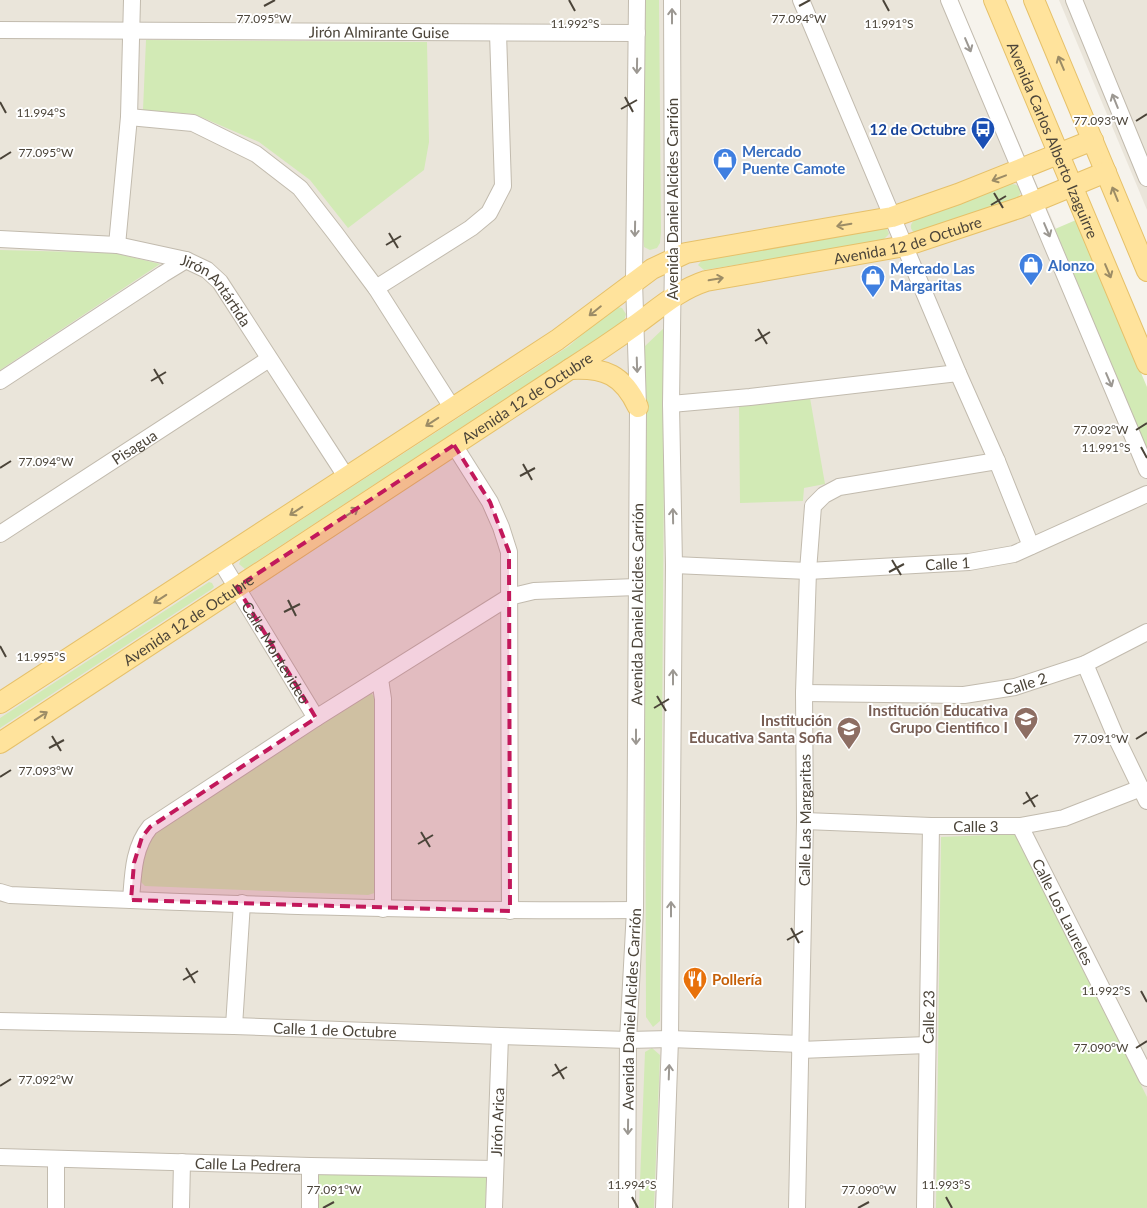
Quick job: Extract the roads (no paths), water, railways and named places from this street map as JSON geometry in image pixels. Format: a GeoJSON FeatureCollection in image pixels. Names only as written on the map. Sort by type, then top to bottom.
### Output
{"type":"FeatureCollection","features":[{"type":"Feature","properties":{"kind":"main road","name":"Avenida Carlos Alberto Izaguirre"},"geometry":{"type":"LineString","coordinates":[[994,0],[1147,364]]}},
{"type":"Feature","properties":{"kind":"main road"},"geometry":{"type":"LineString","coordinates":[[1034,0],[1106,172],[1138,231],[1147,271]]}},
{"type":"Feature","properties":{"kind":"main road","name":"Avenida 12 de Octubre"},"geometry":{"type":"LineString","coordinates":[[0,703],[453,409],[564,334],[634,281],[673,258],[686,253],[892,216],[958,194],[1093,140]]}},
{"type":"Feature","properties":{"kind":"main road","name":"Avenida 12 de Octubre"},"geometry":{"type":"LineString","coordinates":[[0,743],[570,369],[691,286],[706,281],[904,246],[1035,202],[1106,172]]}},
{"type":"Feature","properties":{"kind":"main road"},"geometry":{"type":"LineString","coordinates":[[570,369],[588,368],[605,371],[619,379],[631,392],[638,407]]}},
{"type":"Feature","properties":{"kind":"street"},"geometry":{"type":"LineString","coordinates":[[117,245],[129,117],[132,0]]}},
{"type":"Feature","properties":{"kind":"street","name":"Avenida Daniel Alcides Carrión"},"geometry":{"type":"LineString","coordinates":[[627,1208],[628,1040],[635,910],[638,407],[634,281],[637,0]]}},
{"type":"Feature","properties":{"kind":"street","name":"Avenida Daniel Alcides Carrión"},"geometry":{"type":"LineString","coordinates":[[664,1208],[670,1039],[674,565],[671,404],[673,258],[672,0]]}},
{"type":"Feature","properties":{"kind":"street"},"geometry":{"type":"LineString","coordinates":[[801,0],[1031,546]]}},
{"type":"Feature","properties":{"kind":"street"},"geometry":{"type":"LineString","coordinates":[[949,0],[1147,470]]}},
{"type":"Feature","properties":{"kind":"street"},"geometry":{"type":"LineString","coordinates":[[1074,0],[1147,178]]}},
{"type":"Feature","properties":{"kind":"street","name":"Jirón Almirante Guise"},"geometry":{"type":"LineString","coordinates":[[0,30],[637,33]]}},
{"type":"Feature","properties":{"kind":"street"},"geometry":{"type":"LineString","coordinates":[[376,288],[471,228],[489,213],[503,186],[498,33]]}},
{"type":"Feature","properties":{"kind":"street"},"geometry":{"type":"LineString","coordinates":[[129,117],[193,123],[256,154],[300,188],[376,288],[453,409]]}},
{"type":"Feature","properties":{"kind":"street","name":"Jirón Antártida"},"geometry":{"type":"LineString","coordinates":[[0,239],[117,245],[186,260],[207,270],[220,282],[347,478]]}},
{"type":"Feature","properties":{"kind":"street"},"geometry":{"type":"LineString","coordinates":[[0,381],[186,260]]}},
{"type":"Feature","properties":{"kind":"street","name":"Pisagua"},"geometry":{"type":"LineString","coordinates":[[0,534],[269,359]]}},
{"type":"Feature","properties":{"kind":"street"},"geometry":{"type":"LineString","coordinates":[[671,404],[750,397],[958,373]]}},
{"type":"Feature","properties":{"kind":"street"},"geometry":{"type":"LineString","coordinates":[[454,445],[490,502],[501,526],[509,552],[510,911]]}},
{"type":"Feature","properties":{"kind":"street","name":"Calle Las Margaritas"},"geometry":{"type":"LineString","coordinates":[[797,1208],[805,821],[804,693],[808,571],[813,506],[824,496],[840,488],[997,462]]}},
{"type":"Feature","properties":{"kind":"street","name":"Calle 1"},"geometry":{"type":"LineString","coordinates":[[674,565],[808,571],[969,562],[1014,554],[1147,494]]}},
{"type":"Feature","properties":{"kind":"street","name":"Calle Montevideo"},"geometry":{"type":"LineString","coordinates":[[220,560],[316,718]]}},
{"type":"Feature","properties":{"kind":"street"},"geometry":{"type":"LineString","coordinates":[[131,900],[134,863],[142,837],[150,827],[316,718],[509,597],[534,591],[636,587]]}},
{"type":"Feature","properties":{"kind":"street","name":"Calle 2"},"geometry":{"type":"LineString","coordinates":[[804,693],[964,695],[1014,687],[1085,664],[1147,632]]}},
{"type":"Feature","properties":{"kind":"street"},"geometry":{"type":"LineString","coordinates":[[1085,664],[1115,735],[1144,795]]}},
{"type":"Feature","properties":{"kind":"street"},"geometry":{"type":"LineString","coordinates":[[380,678],[383,699],[382,909]]}},
{"type":"Feature","properties":{"kind":"street","name":"Calle 3"},"geometry":{"type":"LineString","coordinates":[[805,821],[931,826],[1020,826],[1064,818],[1144,795]]}},
{"type":"Feature","properties":{"kind":"street","name":"Calle 23"},"geometry":{"type":"LineString","coordinates":[[925,1208],[931,826]]}},
{"type":"Feature","properties":{"kind":"street","name":"Calle Los Laureles"},"geometry":{"type":"LineString","coordinates":[[1020,826],[1147,1078]]}},
{"type":"Feature","properties":{"kind":"street"},"geometry":{"type":"LineString","coordinates":[[0,892],[10,895],[382,909],[635,910]]}},
{"type":"Feature","properties":{"kind":"street"},"geometry":{"type":"LineString","coordinates":[[234,1026],[242,903]]}},
{"type":"Feature","properties":{"kind":"street","name":"Calle 1 de Octubre"},"geometry":{"type":"LineString","coordinates":[[0,1021],[234,1026],[628,1040],[670,1039],[800,1047],[927,1045]]}},
{"type":"Feature","properties":{"kind":"street","name":"Jirón Arica"},"geometry":{"type":"LineString","coordinates":[[494,1208],[500,1036]]}},
{"type":"Feature","properties":{"kind":"street","name":"Calle La Pedrera"},"geometry":{"type":"LineString","coordinates":[[0,1157],[495,1169]]}},
{"type":"Feature","properties":{"kind":"street"},"geometry":{"type":"LineString","coordinates":[[56,1159],[56,1208]]}},
{"type":"Feature","properties":{"kind":"street"},"geometry":{"type":"LineString","coordinates":[[181,1208],[182,1162]]}},
{"type":"Feature","properties":{"kind":"street"},"geometry":{"type":"LineString","coordinates":[[310,1166],[310,1208]]}},
{"type":"Feature","properties":{"kind":"place","name":"12 de Octubre"},"geometry":{"type":"Point","coordinates":[983,150]}},
{"type":"Feature","properties":{"kind":"place","name":"Mercado Puente Camote"},"geometry":{"type":"Point","coordinates":[725,181]}},
{"type":"Feature","properties":{"kind":"place","name":"Alonzo"},"geometry":{"type":"Point","coordinates":[1031,286]}},
{"type":"Feature","properties":{"kind":"place","name":"Mercado Las Margaritas"},"geometry":{"type":"Point","coordinates":[873,298]}},
{"type":"Feature","properties":{"kind":"place","name":"Institución Educativa Grupo Cientifico I"},"geometry":{"type":"Point","coordinates":[1026,740]}},
{"type":"Feature","properties":{"kind":"place","name":"Institución Educativa Santa Sofia"},"geometry":{"type":"Point","coordinates":[849,750]}},
{"type":"Feature","properties":{"kind":"place","name":"Pollería"},"geometry":{"type":"Point","coordinates":[695,1000]}}]}
